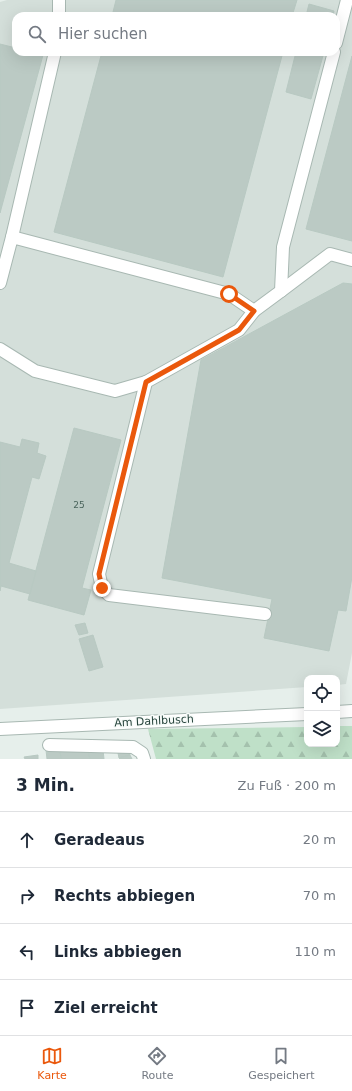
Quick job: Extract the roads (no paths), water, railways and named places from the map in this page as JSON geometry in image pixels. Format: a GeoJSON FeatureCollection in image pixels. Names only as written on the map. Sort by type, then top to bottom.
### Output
{"type":"FeatureCollection","features":[{"type":"Feature","properties":{"kind":"street"},"geometry":{"type":"LineString","coordinates":[[59,0],[59,12]]}},
{"type":"Feature","properties":{"kind":"street"},"geometry":{"type":"LineString","coordinates":[[340,27],[347,0]]}},
{"type":"Feature","properties":{"kind":"street"},"geometry":{"type":"LineString","coordinates":[[0,283],[54,56]]}},
{"type":"Feature","properties":{"kind":"street"},"geometry":{"type":"LineString","coordinates":[[282,291],[283,247],[333,56]]}},
{"type":"Feature","properties":{"kind":"street"},"geometry":{"type":"LineString","coordinates":[[12,237],[229,294],[254,311]]}},
{"type":"Feature","properties":{"kind":"street"},"geometry":{"type":"LineString","coordinates":[[0,349],[35,371],[115,391],[146,382],[239,330],[254,311],[330,254],[352,260]]}},
{"type":"Feature","properties":{"kind":"street"},"geometry":{"type":"LineString","coordinates":[[146,382],[99,574],[102,588],[109,595],[265,614]]}},
{"type":"Feature","properties":{"kind":"street"},"geometry":{"type":"LineString","coordinates":[[340,712],[352,711]]}},
{"type":"Feature","properties":{"kind":"street","name":"Am Dahlbusch"},"geometry":{"type":"LineString","coordinates":[[0,729],[304,714]]}},
{"type":"Feature","properties":{"kind":"street"},"geometry":{"type":"LineString","coordinates":[[49,745],[134,746],[142,753],[144,759]]}}]}
